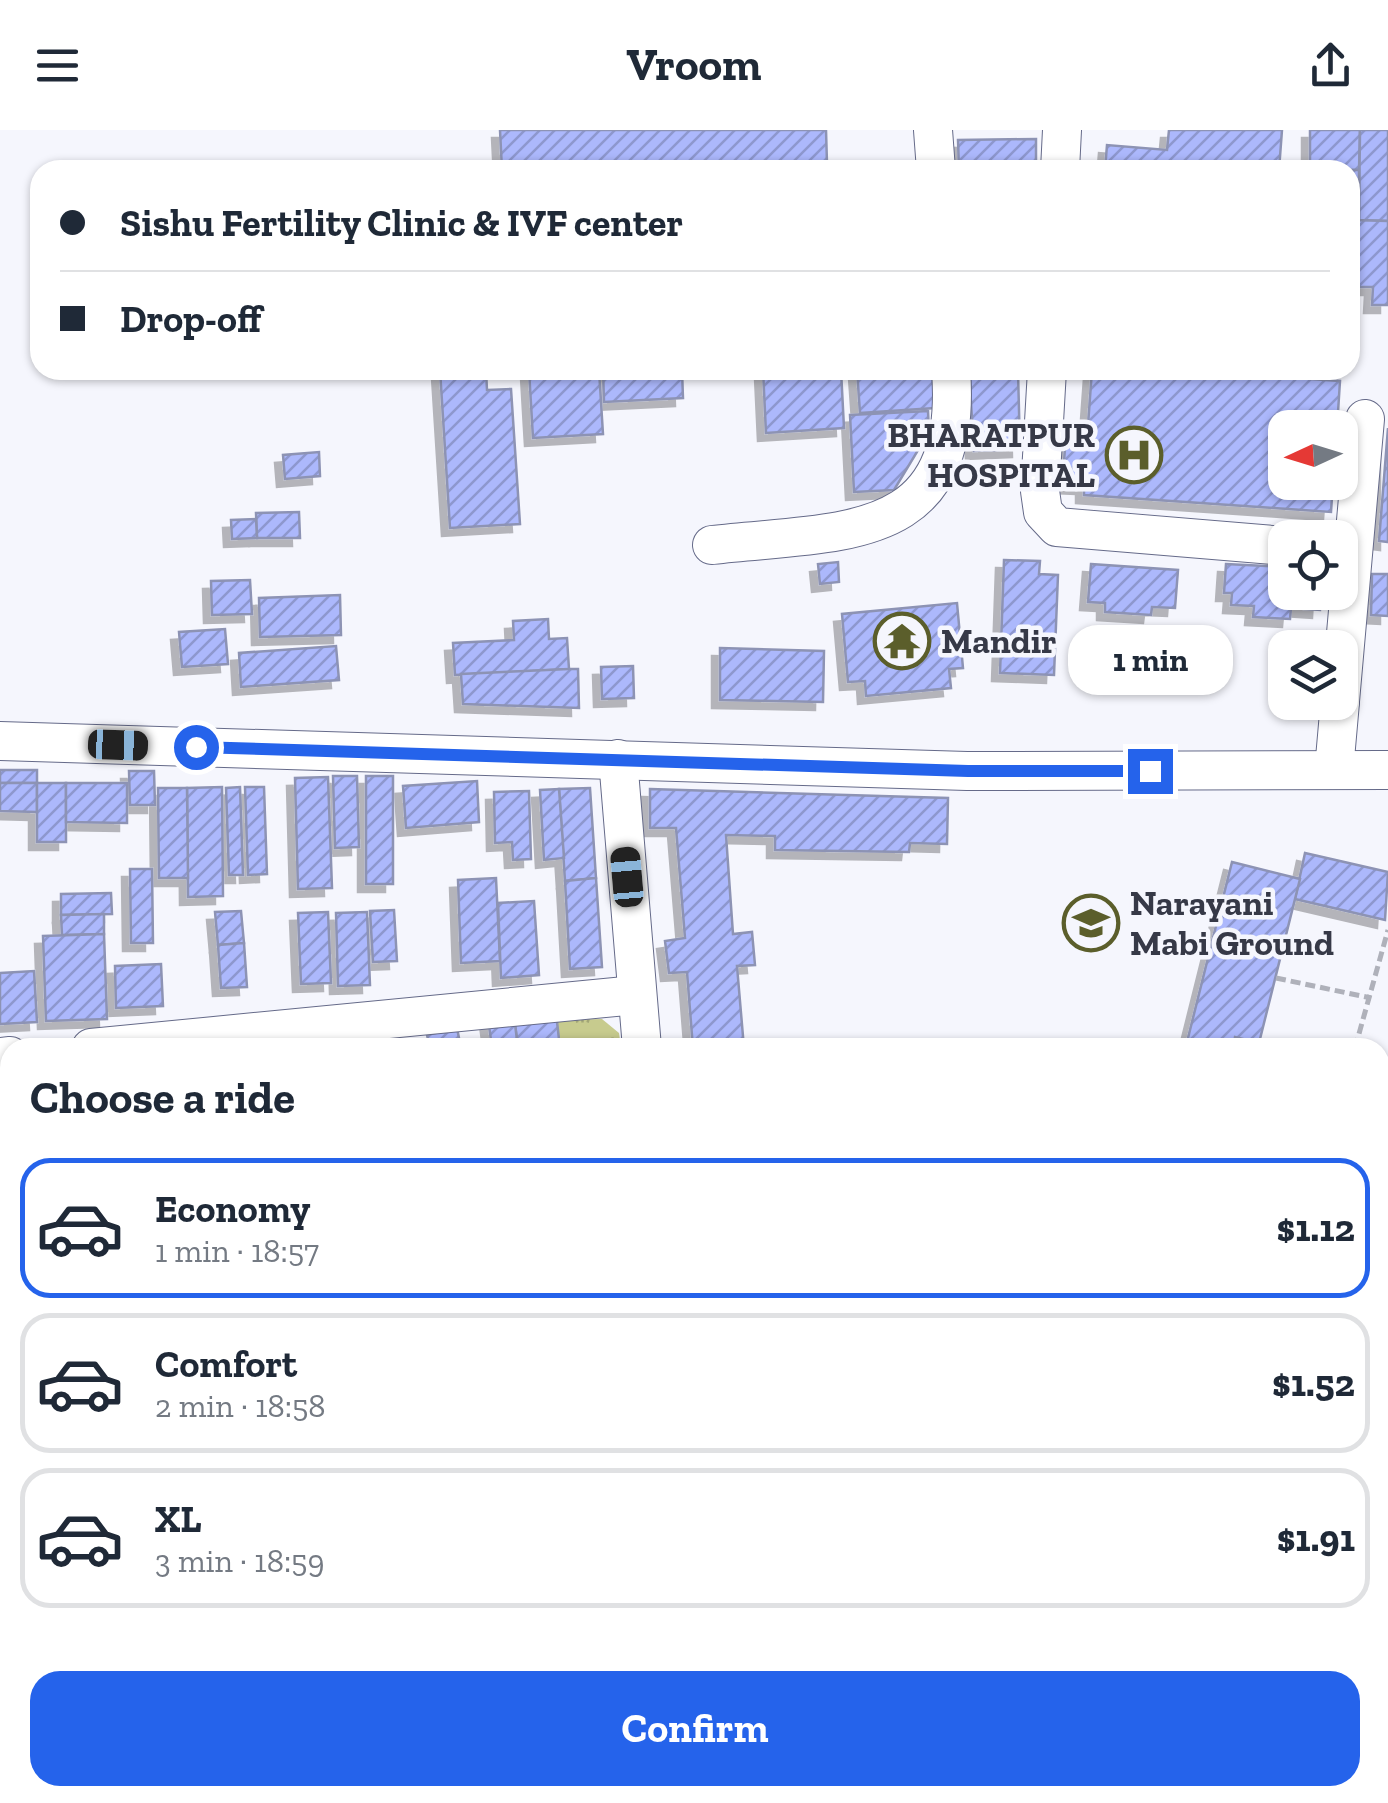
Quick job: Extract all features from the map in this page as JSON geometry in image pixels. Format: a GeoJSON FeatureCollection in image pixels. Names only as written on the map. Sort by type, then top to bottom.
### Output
{"type":"FeatureCollection","features":[{"type":"Feature","properties":{"kind":"street"},"geometry":{"type":"LineString","coordinates":[[932,130],[935,160]]}},
{"type":"Feature","properties":{"kind":"street"},"geometry":{"type":"LineString","coordinates":[[1060,160],[1062,130]]}},
{"type":"Feature","properties":{"kind":"street"},"geometry":{"type":"LineString","coordinates":[[712,545],[869,528],[904,509],[930,482],[946,453],[954,411],[951,380]]}},
{"type":"Feature","properties":{"kind":"street"},"geometry":{"type":"LineString","coordinates":[[1046,380],[1040,491],[1042,512],[1057,527],[1268,545]]}},
{"type":"Feature","properties":{"kind":"street"},"geometry":{"type":"LineString","coordinates":[[1350,630],[1361,552],[1365,419]]}},
{"type":"Feature","properties":{"kind":"street"},"geometry":{"type":"LineString","coordinates":[[1334,770],[1338,720]]}},
{"type":"Feature","properties":{"kind":"street"},"geometry":{"type":"LineString","coordinates":[[0,741],[968,771],[1388,770]]}},
{"type":"Feature","properties":{"kind":"street"},"geometry":{"type":"LineString","coordinates":[[618,759],[641,1038]]}},
{"type":"Feature","properties":{"kind":"street"},"geometry":{"type":"LineString","coordinates":[[194,1038],[636,995]]}},
{"type":"Feature","properties":{"kind":"path"},"geometry":{"type":"LineString","coordinates":[[1358,1038],[1388,930]]}},
{"type":"Feature","properties":{"kind":"path"},"geometry":{"type":"LineString","coordinates":[[1276,978],[1371,998]]}},
{"type":"Feature","properties":{"kind":"green space"},"geometry":{"type":"Polygon","coordinates":[[[602,1019],[620,1038],[559,1038],[557,1020],[602,1019]]]}},
{"type":"Feature","properties":{"kind":"building"},"geometry":{"type":"Polygon","coordinates":[[[500,130],[826,130],[827,160],[502,160],[500,130]]]}},
{"type":"Feature","properties":{"kind":"building"},"geometry":{"type":"Polygon","coordinates":[[[1169,130],[1282,130],[1280,160],[1106,160],[1107,145],[1167,150],[1169,130]]]}},
{"type":"Feature","properties":{"kind":"building"},"geometry":{"type":"Polygon","coordinates":[[[1310,130],[1360,130],[1359,160],[1310,160],[1310,130]]]}},
{"type":"Feature","properties":{"kind":"building"},"geometry":{"type":"Polygon","coordinates":[[[1360,130],[1388,130],[1388,221],[1360,220],[1360,130]]]}},
{"type":"Feature","properties":{"kind":"building"},"geometry":{"type":"Polygon","coordinates":[[[1036,139],[1036,160],[959,160],[958,140],[1036,139]]]}},
{"type":"Feature","properties":{"kind":"building"},"geometry":{"type":"Polygon","coordinates":[[[1360,220],[1388,221],[1388,305],[1372,305],[1373,287],[1360,287],[1360,220]]]}},
{"type":"Feature","properties":{"kind":"building"},"geometry":{"type":"Polygon","coordinates":[[[441,380],[486,380],[487,390],[511,389],[520,524],[450,528],[441,380]]]}},
{"type":"Feature","properties":{"kind":"building"},"geometry":{"type":"Polygon","coordinates":[[[530,380],[600,380],[603,434],[533,438],[530,380]]]}},
{"type":"Feature","properties":{"kind":"building"},"geometry":{"type":"Polygon","coordinates":[[[603,380],[682,380],[683,398],[604,402],[603,380]]]}},
{"type":"Feature","properties":{"kind":"building"},"geometry":{"type":"Polygon","coordinates":[[[763,380],[842,380],[844,428],[766,433],[763,380]]]}},
{"type":"Feature","properties":{"kind":"building"},"geometry":{"type":"Polygon","coordinates":[[[858,380],[933,380],[935,408],[860,413],[858,380]]]}},
{"type":"Feature","properties":{"kind":"building"},"geometry":{"type":"Polygon","coordinates":[[[970,380],[1018,380],[1020,449],[974,451],[970,380]]]}},
{"type":"Feature","properties":{"kind":"building"},"geometry":{"type":"Polygon","coordinates":[[[1091,380],[1340,381],[1338,410],[1268,410],[1268,500],[1332,500],[1331,512],[1084,495],[1084,486],[1062,485],[1066,437],[1087,439],[1091,380]]]}},
{"type":"Feature","properties":{"kind":"building"},"geometry":{"type":"Polygon","coordinates":[[[928,411],[929,432],[894,490],[854,492],[850,415],[928,411]]]}},
{"type":"Feature","properties":{"kind":"building"},"geometry":{"type":"Polygon","coordinates":[[[1388,428],[1388,542],[1379,541],[1388,428]]]}},
{"type":"Feature","properties":{"kind":"building"},"geometry":{"type":"Polygon","coordinates":[[[319,452],[320,476],[285,479],[283,455],[319,452]]]}},
{"type":"Feature","properties":{"kind":"building"},"geometry":{"type":"Polygon","coordinates":[[[299,512],[300,538],[257,538],[256,513],[299,512]]]}},
{"type":"Feature","properties":{"kind":"building"},"geometry":{"type":"Polygon","coordinates":[[[256,519],[257,538],[232,539],[231,520],[256,519]]]}},
{"type":"Feature","properties":{"kind":"building"},"geometry":{"type":"Polygon","coordinates":[[[1004,560],[1040,561],[1039,574],[1058,575],[1054,675],[1000,673],[1004,560]]]}},
{"type":"Feature","properties":{"kind":"building"},"geometry":{"type":"Polygon","coordinates":[[[838,562],[839,582],[820,584],[818,564],[838,562]]]}},
{"type":"Feature","properties":{"kind":"building"},"geometry":{"type":"Polygon","coordinates":[[[1091,564],[1178,570],[1175,608],[1152,607],[1151,615],[1105,612],[1105,603],[1088,602],[1091,564]]]}},
{"type":"Feature","properties":{"kind":"building"},"geometry":{"type":"Polygon","coordinates":[[[1226,564],[1268,566],[1268,610],[1291,610],[1290,619],[1253,617],[1254,606],[1231,605],[1232,593],[1224,593],[1226,564]]]}},
{"type":"Feature","properties":{"kind":"building"},"geometry":{"type":"Polygon","coordinates":[[[1372,574],[1388,574],[1388,616],[1371,615],[1372,574]]]}},
{"type":"Feature","properties":{"kind":"building"},"geometry":{"type":"Polygon","coordinates":[[[250,580],[252,614],[212,615],[211,581],[250,580]]]}},
{"type":"Feature","properties":{"kind":"building"},"geometry":{"type":"Polygon","coordinates":[[[340,595],[341,635],[260,637],[259,598],[340,595]]]}},
{"type":"Feature","properties":{"kind":"building","name":"Mandir"},"geometry":{"type":"Polygon","coordinates":[[[957,603],[963,668],[949,669],[951,688],[866,696],[865,681],[848,682],[842,614],[957,603]]]}},
{"type":"Feature","properties":{"kind":"building"},"geometry":{"type":"Polygon","coordinates":[[[548,619],[549,639],[567,638],[569,669],[455,675],[453,643],[514,640],[513,621],[548,619]]]}},
{"type":"Feature","properties":{"kind":"building"},"geometry":{"type":"Polygon","coordinates":[[[225,629],[228,664],[182,667],[179,632],[225,629]]]}},
{"type":"Feature","properties":{"kind":"building"},"geometry":{"type":"Polygon","coordinates":[[[336,646],[339,680],[241,687],[239,653],[336,646]]]}},
{"type":"Feature","properties":{"kind":"building"},"geometry":{"type":"Polygon","coordinates":[[[720,648],[824,651],[823,702],[720,700],[720,648]]]}},
{"type":"Feature","properties":{"kind":"building"},"geometry":{"type":"Polygon","coordinates":[[[633,666],[634,698],[602,699],[601,667],[633,666]]]}},
{"type":"Feature","properties":{"kind":"building"},"geometry":{"type":"Polygon","coordinates":[[[578,669],[579,708],[463,704],[461,674],[578,669]]]}},
{"type":"Feature","properties":{"kind":"building"},"geometry":{"type":"Polygon","coordinates":[[[0,770],[37,770],[37,783],[0,783],[0,770]]]}},
{"type":"Feature","properties":{"kind":"building"},"geometry":{"type":"Polygon","coordinates":[[[129,771],[154,771],[155,805],[130,805],[129,771]]]}},
{"type":"Feature","properties":{"kind":"building"},"geometry":{"type":"Polygon","coordinates":[[[333,776],[357,776],[359,847],[335,848],[333,776]]]}},
{"type":"Feature","properties":{"kind":"building"},"geometry":{"type":"Polygon","coordinates":[[[366,776],[393,776],[393,884],[366,884],[366,776]]]}},
{"type":"Feature","properties":{"kind":"building"},"geometry":{"type":"Polygon","coordinates":[[[328,777],[332,888],[298,889],[295,778],[328,777]]]}},
{"type":"Feature","properties":{"kind":"building"},"geometry":{"type":"Polygon","coordinates":[[[477,781],[479,822],[406,828],[403,786],[477,781]]]}},
{"type":"Feature","properties":{"kind":"building"},"geometry":{"type":"Polygon","coordinates":[[[0,783],[37,783],[37,812],[0,811],[0,783]]]}},
{"type":"Feature","properties":{"kind":"building"},"geometry":{"type":"Polygon","coordinates":[[[37,783],[66,783],[66,842],[37,842],[37,783]]]}},
{"type":"Feature","properties":{"kind":"building"},"geometry":{"type":"Polygon","coordinates":[[[66,783],[127,783],[127,823],[66,822],[66,783]]]}},
{"type":"Feature","properties":{"kind":"building"},"geometry":{"type":"Polygon","coordinates":[[[222,787],[223,896],[188,897],[187,788],[222,787]]]}},
{"type":"Feature","properties":{"kind":"building"},"geometry":{"type":"Polygon","coordinates":[[[240,787],[243,875],[229,875],[226,788],[240,787]]]}},
{"type":"Feature","properties":{"kind":"building"},"geometry":{"type":"Polygon","coordinates":[[[245,787],[264,787],[267,874],[248,875],[245,787]]]}},
{"type":"Feature","properties":{"kind":"building"},"geometry":{"type":"Polygon","coordinates":[[[158,788],[187,788],[188,878],[159,878],[158,788]]]}},
{"type":"Feature","properties":{"kind":"building"},"geometry":{"type":"Polygon","coordinates":[[[590,788],[596,878],[565,881],[559,789],[590,788]]]}},
{"type":"Feature","properties":{"kind":"building"},"geometry":{"type":"Polygon","coordinates":[[[559,789],[564,858],[544,860],[540,790],[559,789]]]}},
{"type":"Feature","properties":{"kind":"building"},"geometry":{"type":"Polygon","coordinates":[[[650,789],[948,798],[947,844],[910,843],[909,852],[775,850],[775,836],[726,835],[733,934],[752,932],[755,965],[737,966],[743,1038],[692,1038],[687,972],[669,973],[665,941],[685,938],[676,828],[650,828],[650,789]]]}},
{"type":"Feature","properties":{"kind":"building"},"geometry":{"type":"Polygon","coordinates":[[[529,791],[531,859],[513,860],[512,842],[495,843],[494,792],[529,791]]]}},
{"type":"Feature","properties":{"kind":"building"},"geometry":{"type":"Polygon","coordinates":[[[1305,853],[1388,872],[1385,920],[1295,899],[1305,853]]]}},
{"type":"Feature","properties":{"kind":"building"},"geometry":{"type":"Polygon","coordinates":[[[1232,862],[1300,879],[1260,1038],[1188,1038],[1232,862]]]}},
{"type":"Feature","properties":{"kind":"building"},"geometry":{"type":"Polygon","coordinates":[[[130,869],[152,869],[153,943],[131,943],[130,869]]]}},
{"type":"Feature","properties":{"kind":"building"},"geometry":{"type":"Polygon","coordinates":[[[496,878],[500,961],[461,963],[458,880],[496,878]]]}},
{"type":"Feature","properties":{"kind":"building"},"geometry":{"type":"Polygon","coordinates":[[[596,878],[602,967],[570,969],[565,881],[596,878]]]}},
{"type":"Feature","properties":{"kind":"building"},"geometry":{"type":"Polygon","coordinates":[[[111,893],[112,914],[61,915],[61,894],[111,893]]]}},
{"type":"Feature","properties":{"kind":"building"},"geometry":{"type":"Polygon","coordinates":[[[534,901],[539,975],[501,978],[498,903],[534,901]]]}},
{"type":"Feature","properties":{"kind":"building"},"geometry":{"type":"Polygon","coordinates":[[[394,910],[397,961],[373,962],[370,911],[394,910]]]}},
{"type":"Feature","properties":{"kind":"building"},"geometry":{"type":"Polygon","coordinates":[[[241,911],[244,943],[218,945],[215,912],[241,911]]]}},
{"type":"Feature","properties":{"kind":"building"},"geometry":{"type":"Polygon","coordinates":[[[328,912],[331,983],[301,984],[298,913],[328,912]]]}},
{"type":"Feature","properties":{"kind":"building"},"geometry":{"type":"Polygon","coordinates":[[[367,912],[370,985],[338,986],[336,913],[367,912]]]}},
{"type":"Feature","properties":{"kind":"building"},"geometry":{"type":"Polygon","coordinates":[[[104,914],[104,934],[62,935],[61,915],[104,914]]]}},
{"type":"Feature","properties":{"kind":"building"},"geometry":{"type":"Polygon","coordinates":[[[104,934],[107,1019],[46,1021],[43,936],[104,934]]]}},
{"type":"Feature","properties":{"kind":"building"},"geometry":{"type":"Polygon","coordinates":[[[244,943],[247,987],[221,988],[218,945],[244,943]]]}},
{"type":"Feature","properties":{"kind":"building"},"geometry":{"type":"Polygon","coordinates":[[[161,964],[163,1006],[116,1008],[115,966],[161,964]]]}},
{"type":"Feature","properties":{"kind":"building"},"geometry":{"type":"Polygon","coordinates":[[[34,971],[37,1022],[0,1024],[0,973],[34,971]]]}},
{"type":"Feature","properties":{"kind":"building"},"geometry":{"type":"Polygon","coordinates":[[[556,1013],[559,1038],[517,1038],[514,1016],[556,1013]]]}},
{"type":"Feature","properties":{"kind":"building"},"geometry":{"type":"Polygon","coordinates":[[[514,1016],[517,1038],[491,1038],[488,1018],[514,1016]]]}},
{"type":"Feature","properties":{"kind":"building"},"geometry":{"type":"Polygon","coordinates":[[[457,1028],[459,1038],[428,1038],[427,1035],[457,1028]]]}},
{"type":"Feature","properties":{"kind":"place","name":"BHARATPUR HOSPITAL"},"geometry":{"type":"Point","coordinates":[1134,455]}},
{"type":"Feature","properties":{"kind":"place","name":"Mandir"},"geometry":{"type":"Point","coordinates":[902,641]}},
{"type":"Feature","properties":{"kind":"place","name":"Narayani Mabi Ground"},"geometry":{"type":"Point","coordinates":[1091,923]}},
{"type":"Feature","properties":{"kind":"route"},"geometry":{"type":"LineString","coordinates":[[196,747],[968,771],[1150,771]]}}]}
